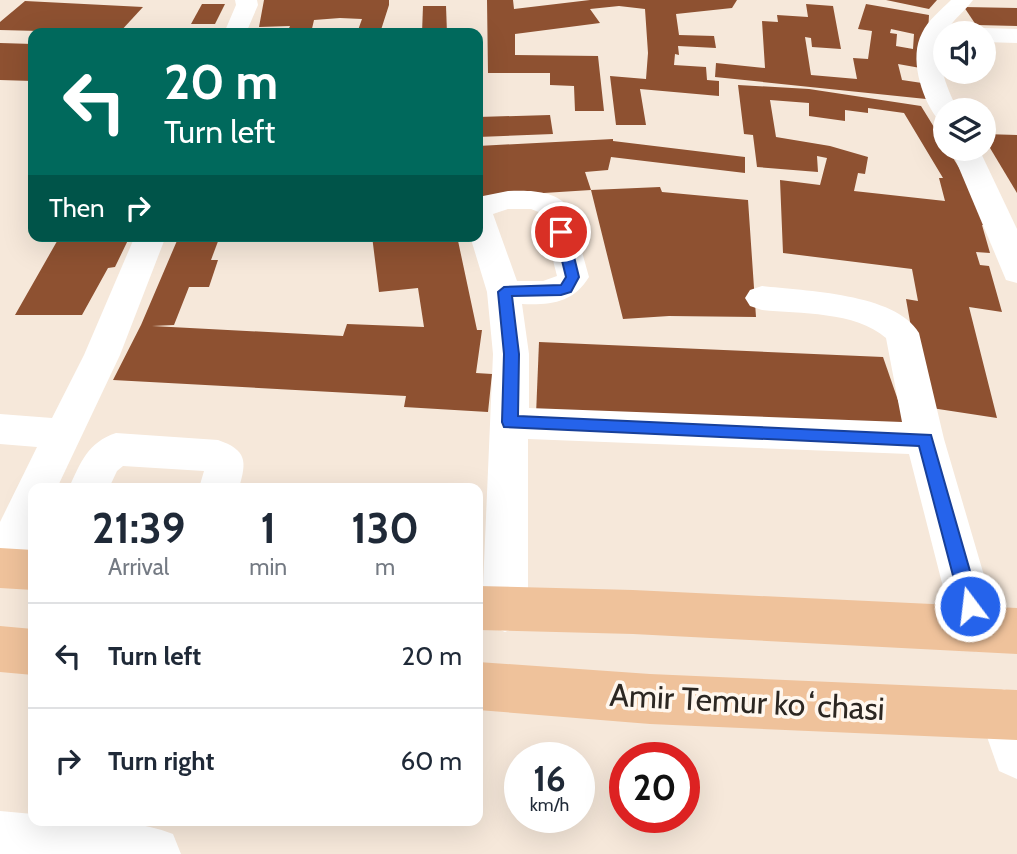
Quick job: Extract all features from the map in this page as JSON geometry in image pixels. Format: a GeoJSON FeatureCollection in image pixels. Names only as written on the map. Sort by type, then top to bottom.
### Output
{"type":"FeatureCollection","features":[{"type":"Feature","properties":{"kind":"main road"},"geometry":{"type":"LineString","coordinates":[[0,568],[28,570]]}},
{"type":"Feature","properties":{"kind":"main road"},"geometry":{"type":"LineString","coordinates":[[491,609],[634,612],[997,630]]}},
{"type":"Feature","properties":{"kind":"main road"},"geometry":{"type":"LineString","coordinates":[[0,649],[28,652]]}},
{"type":"Feature","properties":{"kind":"main road","name":"Amir Temur koʻchasi"},"geometry":{"type":"LineString","coordinates":[[483,686],[1013,727]]}},
{"type":"Feature","properties":{"kind":"street"},"geometry":{"type":"LineString","coordinates":[[237,28],[247,5],[246,0]]}},
{"type":"Feature","properties":{"kind":"street"},"geometry":{"type":"LineString","coordinates":[[948,21],[962,0]]}},
{"type":"Feature","properties":{"kind":"street"},"geometry":{"type":"LineString","coordinates":[[996,35],[1017,36]]}},
{"type":"Feature","properties":{"kind":"street"},"geometry":{"type":"LineString","coordinates":[[933,48],[929,57],[933,74]]}},
{"type":"Feature","properties":{"kind":"street"},"geometry":{"type":"LineString","coordinates":[[972,161],[1008,223],[1017,272]]}},
{"type":"Feature","properties":{"kind":"street"},"geometry":{"type":"LineString","coordinates":[[40,483],[102,355],[148,242]]}},
{"type":"Feature","properties":{"kind":"street"},"geometry":{"type":"LineString","coordinates":[[491,609],[510,422],[511,354],[504,292]]}},
{"type":"Feature","properties":{"kind":"street"},"geometry":{"type":"LineString","coordinates":[[762,298],[869,313],[895,324],[902,333],[926,439],[997,630]]}},
{"type":"Feature","properties":{"kind":"street"},"geometry":{"type":"LineString","coordinates":[[510,422],[926,439]]}},
{"type":"Feature","properties":{"kind":"street"},"geometry":{"type":"LineString","coordinates":[[0,429],[63,433]]}},
{"type":"Feature","properties":{"kind":"street"},"geometry":{"type":"LineString","coordinates":[[91,483],[102,460],[116,449],[218,456],[224,460],[225,468],[220,483]]}},
{"type":"Feature","properties":{"kind":"street"},"geometry":{"type":"LineString","coordinates":[[0,568],[28,509]]}},
{"type":"Feature","properties":{"kind":"street"},"geometry":{"type":"LineString","coordinates":[[0,838],[153,854]]}},
{"type":"Feature","properties":{"kind":"building"},"geometry":{"type":"Polygon","coordinates":[[[264,0],[389,0],[382,28],[359,28],[362,19],[340,18],[314,20],[312,28],[259,27],[264,0]]]}},
{"type":"Feature","properties":{"kind":"building"},"geometry":{"type":"Polygon","coordinates":[[[487,0],[513,0],[514,9],[590,0],[737,0],[732,8],[676,14],[679,35],[714,36],[716,48],[678,46],[679,55],[675,54],[674,65],[706,67],[707,80],[719,81],[719,96],[640,89],[646,125],[616,125],[610,76],[646,79],[648,53],[645,9],[619,6],[590,9],[600,23],[515,34],[515,55],[598,56],[604,111],[575,111],[574,86],[550,85],[550,73],[488,73],[487,0]]]}},
{"type":"Feature","properties":{"kind":"building"},"geometry":{"type":"Polygon","coordinates":[[[886,0],[937,0],[929,9],[886,0]]]}},
{"type":"Feature","properties":{"kind":"building"},"geometry":{"type":"Polygon","coordinates":[[[25,1],[143,7],[124,28],[0,30],[0,22],[25,1]]]}},
{"type":"Feature","properties":{"kind":"building"},"geometry":{"type":"Polygon","coordinates":[[[202,4],[225,4],[215,24],[191,24],[202,4]]]}},
{"type":"Feature","properties":{"kind":"building"},"geometry":{"type":"Polygon","coordinates":[[[806,4],[833,6],[841,49],[812,47],[811,38],[805,37],[811,75],[857,79],[853,58],[868,59],[872,31],[858,29],[866,4],[929,15],[926,69],[898,64],[902,80],[922,83],[926,99],[715,77],[716,63],[765,68],[762,21],[778,22],[777,15],[808,17],[806,4]],[[891,29],[890,33],[897,34],[896,46],[913,49],[914,34],[891,29]]]}},
{"type":"Feature","properties":{"kind":"building"},"geometry":{"type":"Polygon","coordinates":[[[423,6],[446,6],[447,28],[422,28],[423,6]]]}},
{"type":"Feature","properties":{"kind":"building"},"geometry":{"type":"Polygon","coordinates":[[[964,7],[1017,8],[1017,26],[996,25],[996,21],[973,21],[964,7]]]}},
{"type":"Feature","properties":{"kind":"building"},"geometry":{"type":"Polygon","coordinates":[[[0,43],[28,44],[28,81],[0,80],[0,43]]]}},
{"type":"Feature","properties":{"kind":"building"},"geometry":{"type":"Polygon","coordinates":[[[738,85],[809,89],[921,106],[933,125],[933,161],[955,161],[995,226],[982,225],[990,253],[976,252],[980,265],[989,266],[1002,312],[969,307],[997,418],[925,407],[906,299],[918,301],[912,269],[783,253],[780,180],[820,185],[827,158],[817,156],[818,172],[757,167],[753,135],[744,134],[738,85]],[[770,100],[776,137],[830,146],[868,157],[865,174],[858,173],[854,191],[945,201],[939,178],[943,178],[904,113],[868,108],[868,113],[845,110],[845,121],[809,116],[809,103],[770,100]]]}},
{"type":"Feature","properties":{"kind":"building"},"geometry":{"type":"Polygon","coordinates":[[[550,115],[553,134],[483,137],[483,117],[550,115]]]}},
{"type":"Feature","properties":{"kind":"building"},"geometry":{"type":"Polygon","coordinates":[[[996,134],[1017,135],[1017,193],[996,158],[996,134]]]}},
{"type":"Feature","properties":{"kind":"building"},"geometry":{"type":"Polygon","coordinates":[[[613,139],[745,157],[745,173],[611,157],[608,170],[585,172],[591,190],[483,197],[483,146],[613,139]]]}},
{"type":"Feature","properties":{"kind":"building"},"geometry":{"type":"Polygon","coordinates":[[[660,187],[662,192],[748,200],[756,317],[669,316],[623,319],[591,190],[660,187]]]}},
{"type":"Feature","properties":{"kind":"building"},"geometry":{"type":"Polygon","coordinates":[[[57,242],[127,242],[115,267],[108,268],[82,315],[15,315],[57,242]]]}},
{"type":"Feature","properties":{"kind":"building"},"geometry":{"type":"Polygon","coordinates":[[[176,242],[218,242],[211,260],[218,260],[209,287],[189,287],[174,325],[152,326],[343,336],[347,324],[424,327],[418,288],[379,292],[373,242],[458,242],[477,330],[482,330],[476,373],[492,374],[488,412],[404,407],[406,396],[113,380],[141,325],[176,242]]]}},
{"type":"Feature","properties":{"kind":"building"},"geometry":{"type":"Polygon","coordinates":[[[539,342],[883,357],[909,432],[536,415],[539,342]]]}},
{"type":"Feature","properties":{"kind":"route"},"geometry":{"type":"LineString","coordinates":[[561,232],[573,277],[570,284],[561,291],[504,292],[511,354],[510,422],[926,439],[970,606]]}}]}
